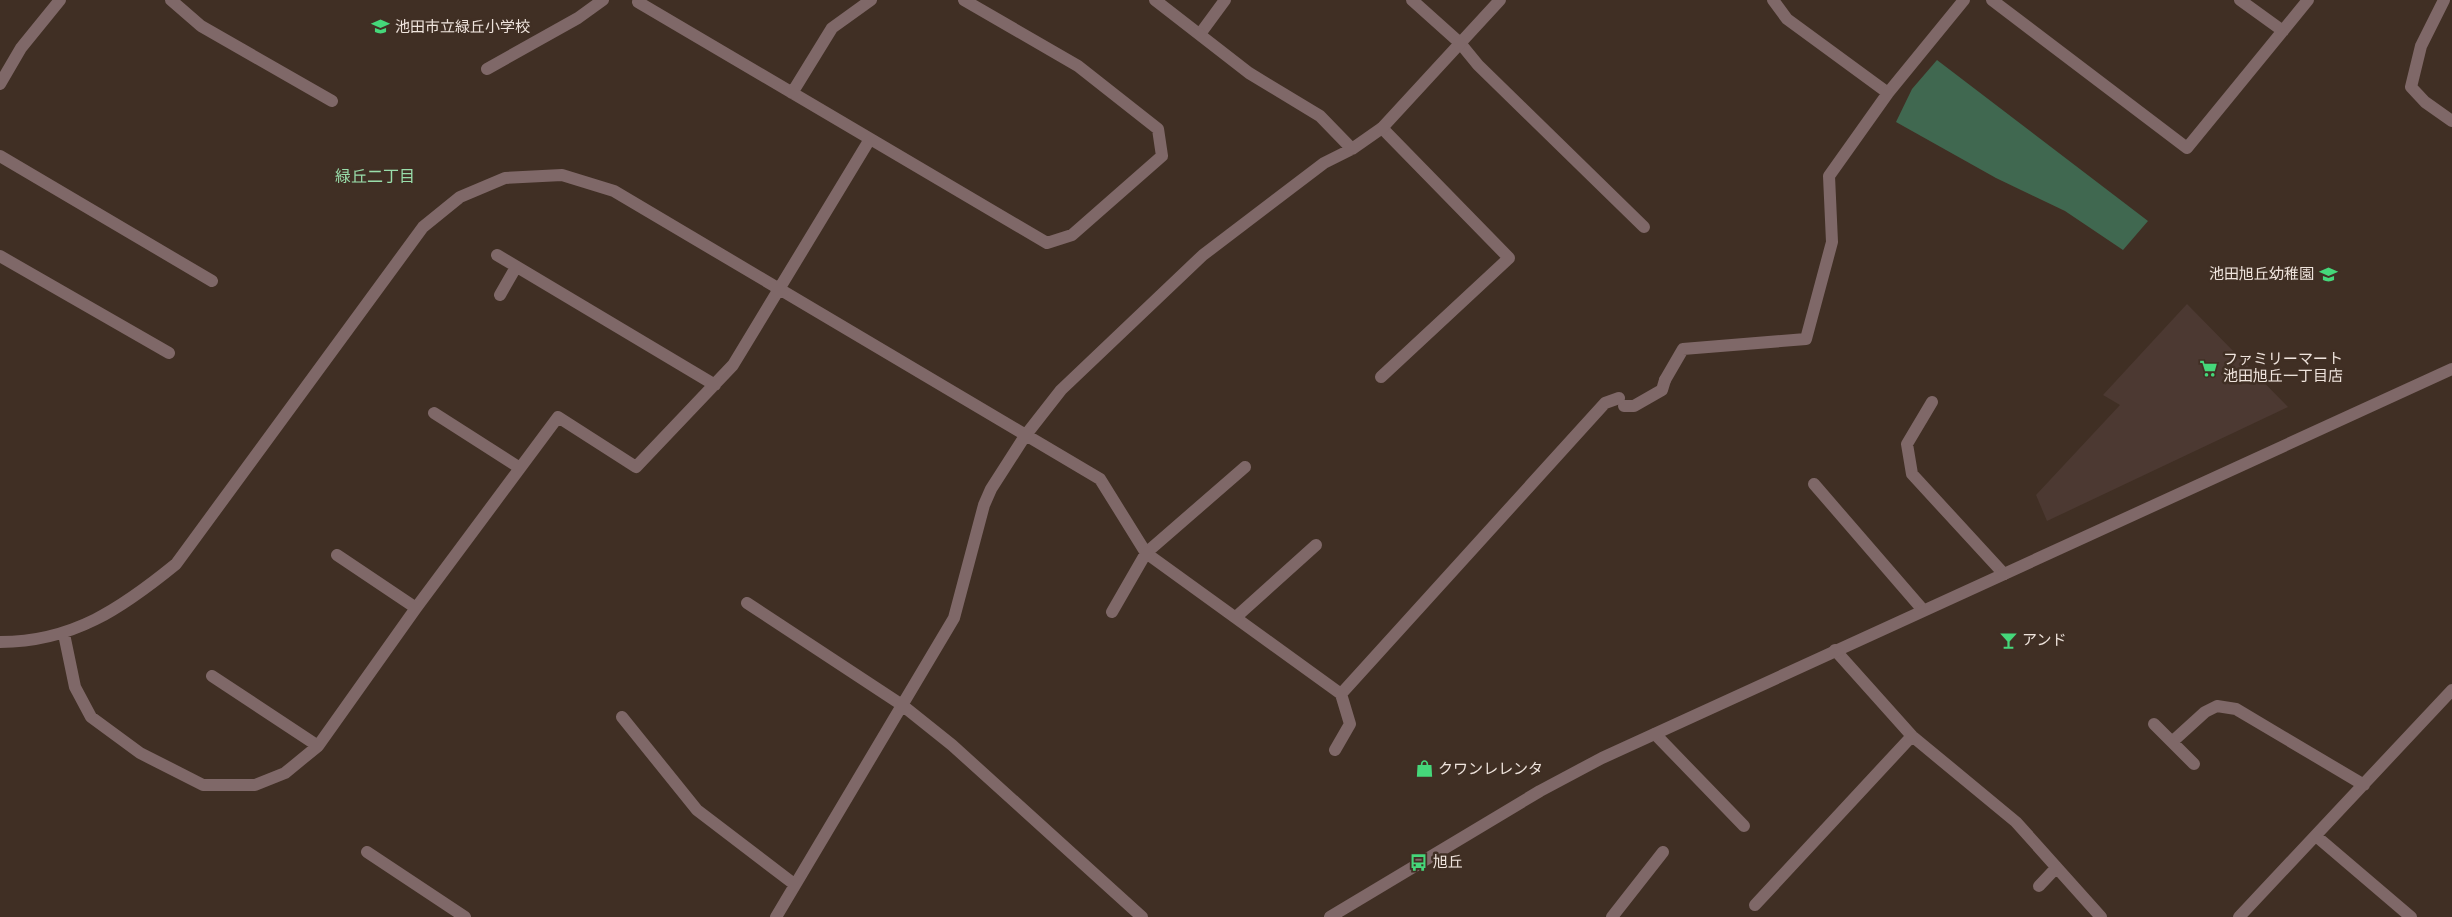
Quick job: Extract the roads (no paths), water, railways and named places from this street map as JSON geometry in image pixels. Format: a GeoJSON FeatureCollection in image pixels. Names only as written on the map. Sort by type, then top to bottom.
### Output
{"type":"FeatureCollection","features":[{"type":"Feature","properties":{"kind":"street"},"geometry":{"type":"LineString","coordinates":[[0,84],[21,48],[60,0]]}},
{"type":"Feature","properties":{"kind":"street"},"geometry":{"type":"LineString","coordinates":[[171,0],[201,26],[332,101]]}},
{"type":"Feature","properties":{"kind":"street"},"geometry":{"type":"LineString","coordinates":[[487,69],[578,18],[603,0]]}},
{"type":"Feature","properties":{"kind":"street"},"geometry":{"type":"LineString","coordinates":[[792,93],[832,28],[870,0]]}},
{"type":"Feature","properties":{"kind":"street"},"geometry":{"type":"LineString","coordinates":[[638,2],[1047,243],[1072,234],[1162,156],[1158,129],[1078,66],[964,0]]}},
{"type":"Feature","properties":{"kind":"street"},"geometry":{"type":"LineString","coordinates":[[1155,0],[1249,73],[1320,116],[1352,149]]}},
{"type":"Feature","properties":{"kind":"street"},"geometry":{"type":"LineString","coordinates":[[1200,34],[1225,0]]}},
{"type":"Feature","properties":{"kind":"street"},"geometry":{"type":"LineString","coordinates":[[1412,0],[1460,42],[1478,65],[1644,227]]}},
{"type":"Feature","properties":{"kind":"street"},"geometry":{"type":"LineString","coordinates":[[776,917],[954,618],[984,505],[991,489],[1025,436],[1061,390],[1203,255],[1324,163],[1352,149],[1382,128],[1500,0]]}},
{"type":"Feature","properties":{"kind":"street"},"geometry":{"type":"LineString","coordinates":[[1773,0],[1787,19],[1888,93]]}},
{"type":"Feature","properties":{"kind":"street"},"geometry":{"type":"LineString","coordinates":[[1341,694],[1605,403],[1622,402],[1634,406],[1662,390],[1665,380],[1683,349],[1806,339],[1832,242],[1829,176],[1888,93],[1964,0]]}},
{"type":"Feature","properties":{"kind":"street"},"geometry":{"type":"LineString","coordinates":[[1992,0],[2187,148],[2308,0]]}},
{"type":"Feature","properties":{"kind":"street"},"geometry":{"type":"LineString","coordinates":[[2240,0],[2283,31]]}},
{"type":"Feature","properties":{"kind":"street"},"geometry":{"type":"LineString","coordinates":[[2444,0],[2421,46],[2411,87],[2425,102],[2452,120]]}},
{"type":"Feature","properties":{"kind":"street"},"geometry":{"type":"LineString","coordinates":[[1381,377],[1509,258],[1382,128]]}},
{"type":"Feature","properties":{"kind":"street"},"geometry":{"type":"LineString","coordinates":[[64,634],[75,687],[91,717],[140,753],[203,785],[255,785],[285,773],[318,746],[416,608],[558,418],[636,467],[734,366],[870,139]]}},
{"type":"Feature","properties":{"kind":"street"},"geometry":{"type":"LineString","coordinates":[[0,156],[212,281]]}},
{"type":"Feature","properties":{"kind":"street"},"geometry":{"type":"LineString","coordinates":[[0,642],[25,642],[64,634],[111,612],[137,596],[176,564],[422,227],[460,197],[505,178],[562,175],[614,191],[1100,479],[1146,553],[1341,694],[1350,724],[1335,750]]}},
{"type":"Feature","properties":{"kind":"street"},"geometry":{"type":"LineString","coordinates":[[497,255],[715,385]]}},
{"type":"Feature","properties":{"kind":"street"},"geometry":{"type":"LineString","coordinates":[[0,256],[169,353]]}},
{"type":"Feature","properties":{"kind":"street"},"geometry":{"type":"LineString","coordinates":[[500,294],[516,267]]}},
{"type":"Feature","properties":{"kind":"street"},"geometry":{"type":"LineString","coordinates":[[1330,917],[1540,791],[1602,758],[2452,369]]}},
{"type":"Feature","properties":{"kind":"street"},"geometry":{"type":"LineString","coordinates":[[1932,402],[1907,444],[1912,474],[2004,574]]}},
{"type":"Feature","properties":{"kind":"street"},"geometry":{"type":"LineString","coordinates":[[434,413],[520,468]]}},
{"type":"Feature","properties":{"kind":"street"},"geometry":{"type":"LineString","coordinates":[[1112,612],[1146,553],[1246,467]]}},
{"type":"Feature","properties":{"kind":"street"},"geometry":{"type":"LineString","coordinates":[[1814,484],[1923,610]]}},
{"type":"Feature","properties":{"kind":"street"},"geometry":{"type":"LineString","coordinates":[[1236,617],[1316,545]]}},
{"type":"Feature","properties":{"kind":"street"},"geometry":{"type":"LineString","coordinates":[[338,555],[416,608]]}},
{"type":"Feature","properties":{"kind":"street"},"geometry":{"type":"LineString","coordinates":[[746,603],[902,705],[952,744],[1142,917]]}},
{"type":"Feature","properties":{"kind":"street"},"geometry":{"type":"LineString","coordinates":[[1835,650],[1912,736],[2016,822],[2101,917]]}},
{"type":"Feature","properties":{"kind":"street"},"geometry":{"type":"LineString","coordinates":[[212,676],[318,746]]}},
{"type":"Feature","properties":{"kind":"street"},"geometry":{"type":"LineString","coordinates":[[2239,917],[2452,690]]}},
{"type":"Feature","properties":{"kind":"street"},"geometry":{"type":"LineString","coordinates":[[2172,742],[2205,712],[2217,706],[2236,709],[2364,785]]}},
{"type":"Feature","properties":{"kind":"street"},"geometry":{"type":"LineString","coordinates":[[622,717],[697,810],[794,884]]}},
{"type":"Feature","properties":{"kind":"street"},"geometry":{"type":"LineString","coordinates":[[2154,724],[2194,764]]}},
{"type":"Feature","properties":{"kind":"street"},"geometry":{"type":"LineString","coordinates":[[1655,734],[1744,826]]}},
{"type":"Feature","properties":{"kind":"street"},"geometry":{"type":"LineString","coordinates":[[1754,905],[1912,736]]}},
{"type":"Feature","properties":{"kind":"street"},"geometry":{"type":"LineString","coordinates":[[2316,836],[2411,917]]}},
{"type":"Feature","properties":{"kind":"street"},"geometry":{"type":"LineString","coordinates":[[367,852],[465,917]]}},
{"type":"Feature","properties":{"kind":"street"},"geometry":{"type":"LineString","coordinates":[[1612,917],[1663,852]]}},
{"type":"Feature","properties":{"kind":"street"},"geometry":{"type":"LineString","coordinates":[[2039,886],[2056,868]]}},
{"type":"Feature","properties":{"kind":"place","name":"池田市立緑丘小学校"},"geometry":{"type":"Point","coordinates":[381,27]}},
{"type":"Feature","properties":{"kind":"place","name":"池田旭丘幼稚園"},"geometry":{"type":"Point","coordinates":[2328,274]}},
{"type":"Feature","properties":{"kind":"place","name":"ファミリーマート 池田旭丘一丁目店"},"geometry":{"type":"Point","coordinates":[2209,368]}},
{"type":"Feature","properties":{"kind":"place","name":"アンド"},"geometry":{"type":"Point","coordinates":[2008,640]}},
{"type":"Feature","properties":{"kind":"place","name":"クワンレレンタ"},"geometry":{"type":"Point","coordinates":[1424,769]}},
{"type":"Feature","properties":{"kind":"place","name":"旭丘"},"geometry":{"type":"Point","coordinates":[1419,862]}},
{"type":"Feature","properties":{"kind":"district","name":"緑丘二丁目"},"geometry":{"type":"Point","coordinates":[375,176]}}]}
